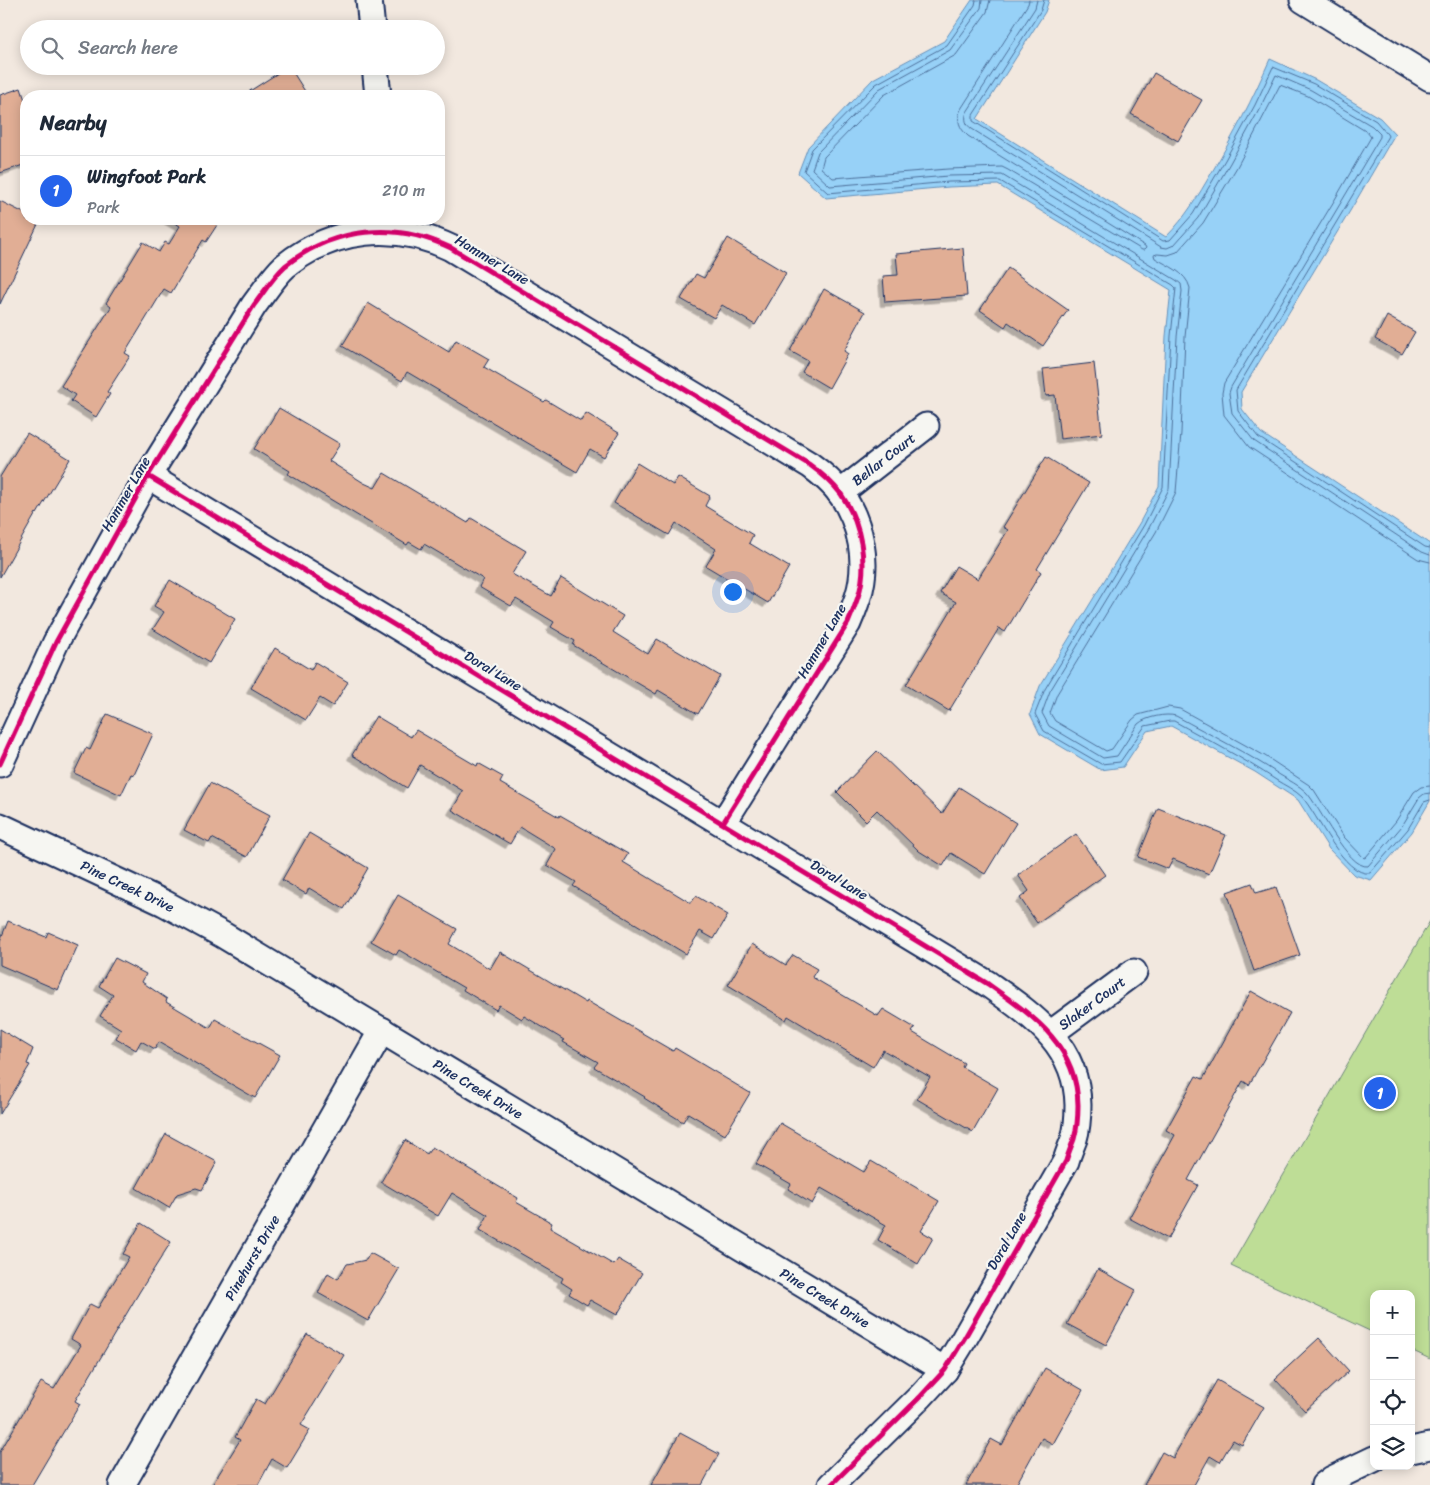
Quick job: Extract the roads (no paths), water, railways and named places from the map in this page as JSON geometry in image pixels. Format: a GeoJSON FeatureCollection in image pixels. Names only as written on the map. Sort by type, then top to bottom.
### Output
{"type":"FeatureCollection","features":[{"type":"Feature","properties":{"kind":"street"},"geometry":{"type":"LineString","coordinates":[[369,0],[371,20]]}},
{"type":"Feature","properties":{"kind":"street"},"geometry":{"type":"LineString","coordinates":[[1318,4],[1430,78]]}},
{"type":"Feature","properties":{"kind":"street"},"geometry":{"type":"LineString","coordinates":[[376,75],[377,90]]}},
{"type":"Feature","properties":{"kind":"street","name":"Hammer Lane"},"geometry":{"type":"LineString","coordinates":[[0,764],[56,642],[148,476],[254,305],[273,278],[285,267],[312,249],[343,235],[376,231],[391,225],[407,233],[437,241],[450,248],[810,464],[840,493],[850,510],[858,529],[862,549],[863,568],[859,596],[848,622],[724,824]]}},
{"type":"Feature","properties":{"kind":"street","name":"Bellar Court"},"geometry":{"type":"LineString","coordinates":[[840,493],[926,426]]}},
{"type":"Feature","properties":{"kind":"street","name":"Doral Lane"},"geometry":{"type":"LineString","coordinates":[[148,476],[988,984],[1022,1008],[1050,1034],[1064,1053],[1073,1072],[1078,1093],[1078,1114],[1074,1138],[1066,1161],[945,1370],[831,1485]]}},
{"type":"Feature","properties":{"kind":"street","name":"Pine Creek Drive"},"geometry":{"type":"LineString","coordinates":[[0,826],[164,903],[223,935],[945,1370]]}},
{"type":"Feature","properties":{"kind":"street","name":"Slaker Court"},"geometry":{"type":"LineString","coordinates":[[1050,1034],[1134,972]]}},
{"type":"Feature","properties":{"kind":"street","name":"Pinehurst Drive"},"geometry":{"type":"LineString","coordinates":[[122,1485],[382,1030]]}},
{"type":"Feature","properties":{"kind":"street"},"geometry":{"type":"LineString","coordinates":[[1415,1449],[1430,1446]]}},
{"type":"Feature","properties":{"kind":"street"},"geometry":{"type":"LineString","coordinates":[[1324,1485],[1332,1479],[1370,1461]]}},
{"type":"Feature","properties":{"kind":"water"},"geometry":{"type":"Polygon","coordinates":[[[972,0],[1049,0],[1045,12],[977,119],[1166,237],[1186,214],[1207,181],[1243,116],[1270,59],[1316,80],[1380,118],[1395,134],[1241,392],[1242,409],[1261,433],[1430,544],[1430,801],[1412,832],[1371,880],[1354,875],[1329,849],[1298,800],[1255,772],[1171,726],[1147,731],[1123,767],[1101,770],[1040,734],[1030,714],[1040,686],[1140,522],[1159,486],[1166,336],[1171,290],[998,185],[949,187],[826,198],[798,173],[808,147],[873,79],[944,41],[972,0]]]}},
{"type":"Feature","properties":{"kind":"place","name":"Wingfoot Park"},"geometry":{"type":"Point","coordinates":[1380,1093]}}]}
